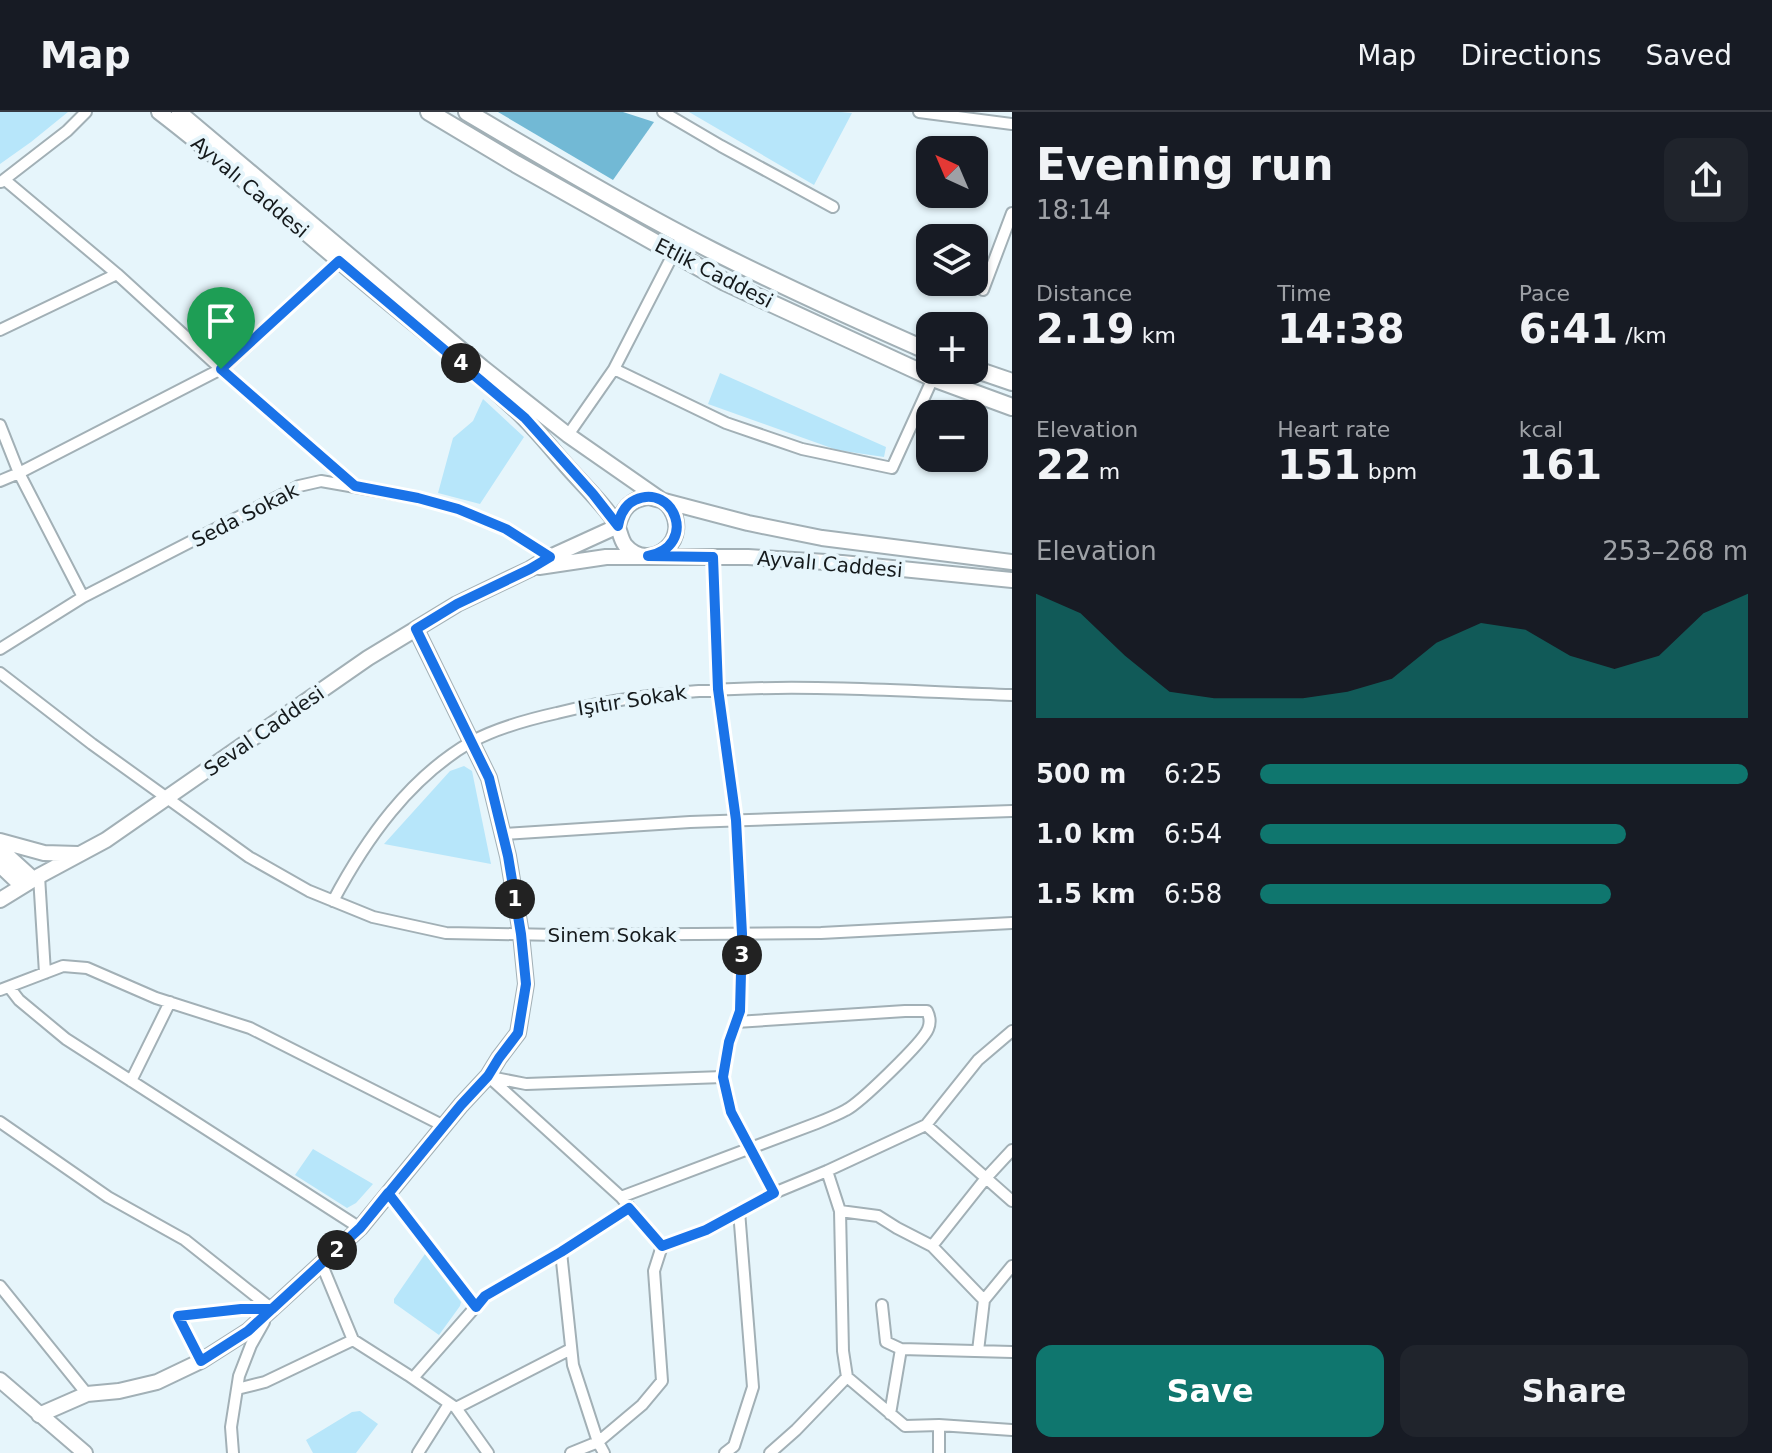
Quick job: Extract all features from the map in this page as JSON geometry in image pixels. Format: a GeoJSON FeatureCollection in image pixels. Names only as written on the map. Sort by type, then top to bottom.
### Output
{"type":"FeatureCollection","features":[{"type":"Feature","properties":{"kind":"main road","name":"Ayvalı Caddesi"},"geometry":{"type":"LineString","coordinates":[[159,112],[525,418],[593,494],[618,526],[620,535],[631,550],[648,556],[842,563],[1012,580]]}},
{"type":"Feature","properties":{"kind":"main road","name":"Ayvalı Caddesi"},"geometry":{"type":"LineString","coordinates":[[179,112],[482,367],[568,435],[667,504],[677,521],[674,541],[667,549],[648,556]]}},
{"type":"Feature","properties":{"kind":"main road","name":"Etlik Caddesi"},"geometry":{"type":"LineString","coordinates":[[429,112],[725,282],[916,370]]}},
{"type":"Feature","properties":{"kind":"main road","name":"Etlik Caddesi"},"geometry":{"type":"LineString","coordinates":[[467,112],[683,235],[836,311],[916,346]]}},
{"type":"Feature","properties":{"kind":"main road"},"geometry":{"type":"LineString","coordinates":[[988,374],[1012,382]]}},
{"type":"Feature","properties":{"kind":"main road","name":"Etlik Caddesi"},"geometry":{"type":"LineString","coordinates":[[949,384],[1012,407]]}},
{"type":"Feature","properties":{"kind":"main road"},"geometry":{"type":"LineString","coordinates":[[618,526],[624,509],[631,502],[649,497],[658,499]]}},
{"type":"Feature","properties":{"kind":"main road","name":"Ayvalı Caddesi"},"geometry":{"type":"LineString","coordinates":[[658,499],[748,523],[822,538],[1012,562]]}},
{"type":"Feature","properties":{"kind":"main road","name":"Seval Caddesi"},"geometry":{"type":"LineString","coordinates":[[0,900],[106,840],[368,658],[457,604],[618,526]]}},
{"type":"Feature","properties":{"kind":"main road","name":"Seval Caddesi"},"geometry":{"type":"LineString","coordinates":[[530,569],[606,557],[648,556]]}},
{"type":"Feature","properties":{"kind":"main road"},"geometry":{"type":"LineString","coordinates":[[39,1415],[87,1394],[119,1391],[157,1382],[201,1361],[248,1331],[360,1228],[488,1076],[518,1033],[526,984],[521,934],[503,834],[489,778],[416,629]]}},
{"type":"Feature","properties":{"kind":"main road"},"geometry":{"type":"LineString","coordinates":[[0,841],[44,853],[79,854]]}},
{"type":"Feature","properties":{"kind":"main road"},"geometry":{"type":"LineString","coordinates":[[0,849],[31,880]]}},
{"type":"Feature","properties":{"kind":"main road"},"geometry":{"type":"LineString","coordinates":[[0,865],[31,880]]}},
{"type":"Feature","properties":{"kind":"main road"},"geometry":{"type":"LineString","coordinates":[[0,1380],[85,1453]]}},
{"type":"Feature","properties":{"kind":"street"},"geometry":{"type":"LineString","coordinates":[[86,112],[67,131],[2,181],[117,274],[355,486]]}},
{"type":"Feature","properties":{"kind":"street"},"geometry":{"type":"LineString","coordinates":[[663,112],[833,207]]}},
{"type":"Feature","properties":{"kind":"street"},"geometry":{"type":"LineString","coordinates":[[919,112],[1012,124]]}},
{"type":"Feature","properties":{"kind":"street"},"geometry":{"type":"LineString","coordinates":[[988,277],[1012,213]]}},
{"type":"Feature","properties":{"kind":"street"},"geometry":{"type":"LineString","coordinates":[[568,435],[614,369],[683,235]]}},
{"type":"Feature","properties":{"kind":"street"},"geometry":{"type":"LineString","coordinates":[[0,481],[221,369],[339,261]]}},
{"type":"Feature","properties":{"kind":"street"},"geometry":{"type":"LineString","coordinates":[[0,330],[117,274]]}},
{"type":"Feature","properties":{"kind":"street"},"geometry":{"type":"LineString","coordinates":[[614,369],[726,423],[802,449],[892,468],[930,384]]}},
{"type":"Feature","properties":{"kind":"street"},"geometry":{"type":"LineString","coordinates":[[0,425],[19,473],[83,597]]}},
{"type":"Feature","properties":{"kind":"street","name":"Seda Sokak"},"geometry":{"type":"LineString","coordinates":[[0,649],[83,597],[299,486],[321,481],[418,498],[458,509],[506,529],[550,557]]}},
{"type":"Feature","properties":{"kind":"street"},"geometry":{"type":"LineString","coordinates":[[713,557],[718,689],[736,820],[742,934],[740,1011],[729,1042],[723,1077],[731,1112],[774,1193]]}},
{"type":"Feature","properties":{"kind":"street","name":"Sinem Sokak"},"geometry":{"type":"LineString","coordinates":[[0,673],[92,744],[249,857],[309,891],[373,917],[446,933],[521,934],[821,933],[1012,923]]}},
{"type":"Feature","properties":{"kind":"street","name":"Işıtır Sokak"},"geometry":{"type":"LineString","coordinates":[[333,901],[353,863],[385,817],[430,772],[472,742],[527,720],[598,702],[718,689],[768,687],[1012,695]]}},
{"type":"Feature","properties":{"kind":"street"},"geometry":{"type":"LineString","coordinates":[[503,834],[736,820],[1012,811]]}},
{"type":"Feature","properties":{"kind":"street"},"geometry":{"type":"LineString","coordinates":[[31,880],[45,973]]}},
{"type":"Feature","properties":{"kind":"street"},"geometry":{"type":"LineString","coordinates":[[4,988],[63,966],[87,968],[170,1002],[250,1028],[444,1126]]}},
{"type":"Feature","properties":{"kind":"street"},"geometry":{"type":"LineString","coordinates":[[4,988],[66,1039],[360,1228]]}},
{"type":"Feature","properties":{"kind":"street"},"geometry":{"type":"LineString","coordinates":[[131,1081],[170,1002]]}},
{"type":"Feature","properties":{"kind":"street"},"geometry":{"type":"LineString","coordinates":[[621,1197],[848,1109],[917,1043],[928,1030],[930,1018],[927,1011],[905,1011],[736,1022]]}},
{"type":"Feature","properties":{"kind":"street"},"geometry":{"type":"LineString","coordinates":[[662,1246],[706,1230],[774,1193],[926,1125],[978,1060],[1012,1031]]}},
{"type":"Feature","properties":{"kind":"street"},"geometry":{"type":"LineString","coordinates":[[488,1076],[526,1084],[723,1077]]}},
{"type":"Feature","properties":{"kind":"street"},"geometry":{"type":"LineString","coordinates":[[488,1076],[621,1197],[662,1246]]}},
{"type":"Feature","properties":{"kind":"street"},"geometry":{"type":"LineString","coordinates":[[0,1122],[108,1197],[185,1240],[272,1309]]}},
{"type":"Feature","properties":{"kind":"street"},"geometry":{"type":"LineString","coordinates":[[926,1125],[1012,1201]]}},
{"type":"Feature","properties":{"kind":"street"},"geometry":{"type":"LineString","coordinates":[[932,1246],[1012,1150]]}},
{"type":"Feature","properties":{"kind":"street"},"geometry":{"type":"LineString","coordinates":[[827,1171],[840,1211],[843,1351],[847,1377],[905,1426],[1012,1430]]}},
{"type":"Feature","properties":{"kind":"street"},"geometry":{"type":"LineString","coordinates":[[388,1193],[476,1307]]}},
{"type":"Feature","properties":{"kind":"street"},"geometry":{"type":"LineString","coordinates":[[413,1378],[485,1296],[629,1208]]}},
{"type":"Feature","properties":{"kind":"street"},"geometry":{"type":"LineString","coordinates":[[733,1451],[753,1387],[739,1211]]}},
{"type":"Feature","properties":{"kind":"street"},"geometry":{"type":"LineString","coordinates":[[840,1211],[878,1216],[932,1246],[984,1300]]}},
{"type":"Feature","properties":{"kind":"street"},"geometry":{"type":"LineString","coordinates":[[571,1453],[598,1442],[642,1405],[662,1381],[654,1271],[662,1246]]}},
{"type":"Feature","properties":{"kind":"street"},"geometry":{"type":"LineString","coordinates":[[561,1252],[573,1365],[604,1453]]}},
{"type":"Feature","properties":{"kind":"street"},"geometry":{"type":"LineString","coordinates":[[322,1265],[353,1340],[453,1406],[488,1453]]}},
{"type":"Feature","properties":{"kind":"street"},"geometry":{"type":"LineString","coordinates":[[978,1351],[984,1300],[1012,1266]]}},
{"type":"Feature","properties":{"kind":"street"},"geometry":{"type":"LineString","coordinates":[[0,1286],[87,1394]]}},
{"type":"Feature","properties":{"kind":"street"},"geometry":{"type":"LineString","coordinates":[[882,1305],[886,1342],[901,1349],[1012,1352]]}},
{"type":"Feature","properties":{"kind":"street"},"geometry":{"type":"LineString","coordinates":[[201,1361],[178,1316],[272,1309]]}},
{"type":"Feature","properties":{"kind":"street"},"geometry":{"type":"LineString","coordinates":[[233,1453],[231,1427],[239,1376],[251,1345],[272,1309]]}},
{"type":"Feature","properties":{"kind":"street"},"geometry":{"type":"LineString","coordinates":[[237,1389],[265,1382],[353,1340]]}},
{"type":"Feature","properties":{"kind":"street"},"geometry":{"type":"LineString","coordinates":[[418,1453],[453,1406],[571,1349]]}},
{"type":"Feature","properties":{"kind":"street"},"geometry":{"type":"LineString","coordinates":[[890,1414],[901,1349]]}},
{"type":"Feature","properties":{"kind":"street"},"geometry":{"type":"LineString","coordinates":[[770,1453],[847,1377]]}},
{"type":"Feature","properties":{"kind":"street"},"geometry":{"type":"LineString","coordinates":[[939,1425],[939,1453]]}},
{"type":"Feature","properties":{"kind":"shaded area"},"geometry":{"type":"Polygon","coordinates":[[[0,112],[68,112],[0,164],[0,112]]]}},
{"type":"Feature","properties":{"kind":"shaded area"},"geometry":{"type":"Polygon","coordinates":[[[498,112],[623,112],[654,122],[613,180],[498,112]]]}},
{"type":"Feature","properties":{"kind":"shaded area"},"geometry":{"type":"Polygon","coordinates":[[[689,112],[841,112],[852,113],[814,185],[689,112]]]}},
{"type":"Feature","properties":{"kind":"shaded area"},"geometry":{"type":"Polygon","coordinates":[[[720,373],[886,447],[884,457],[837,450],[708,404],[720,373]]]}},
{"type":"Feature","properties":{"kind":"shaded area"},"geometry":{"type":"Polygon","coordinates":[[[483,399],[524,437],[480,504],[438,493],[453,438],[473,421],[483,399]]]}},
{"type":"Feature","properties":{"kind":"shaded area"},"geometry":{"type":"Polygon","coordinates":[[[464,766],[472,771],[491,864],[384,844],[450,771],[464,766]]]}},
{"type":"Feature","properties":{"kind":"shaded area"},"geometry":{"type":"Polygon","coordinates":[[[313,1149],[373,1184],[356,1203],[347,1208],[295,1175],[313,1149]]]}},
{"type":"Feature","properties":{"kind":"shaded area"},"geometry":{"type":"Polygon","coordinates":[[[425,1254],[461,1302],[439,1335],[394,1303],[425,1254]]]}},
{"type":"Feature","properties":{"kind":"shaded area"},"geometry":{"type":"Polygon","coordinates":[[[360,1411],[378,1424],[356,1453],[313,1453],[306,1440],[352,1412],[360,1411]]]}},
{"type":"Feature","properties":{"kind":"route"},"geometry":{"type":"LineString","coordinates":[[221,369],[339,261],[525,418],[618,526],[624,509],[631,502],[649,497],[667,504],[677,521],[674,541],[667,549],[648,556],[713,557],[718,689],[736,820],[742,934],[740,1011],[729,1042],[723,1077],[731,1112],[774,1193],[706,1230],[662,1246],[629,1208],[485,1296],[476,1307],[388,1193],[360,1228],[272,1309],[178,1316],[201,1361],[248,1331],[322,1265],[360,1228],[388,1193],[461,1105],[488,1076],[518,1033],[526,984],[521,934],[508,856],[489,778],[416,629],[457,604],[550,557],[506,529],[458,509],[355,486],[221,369]]}}]}
